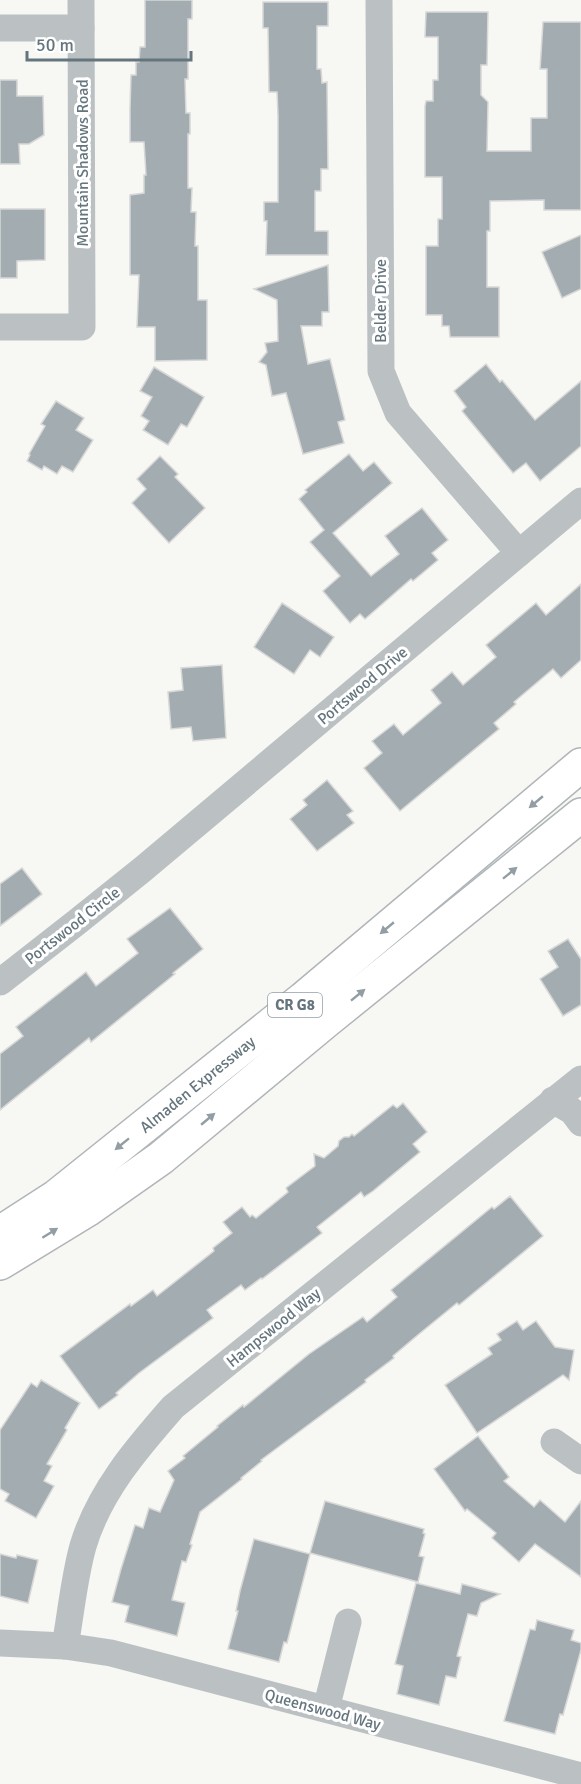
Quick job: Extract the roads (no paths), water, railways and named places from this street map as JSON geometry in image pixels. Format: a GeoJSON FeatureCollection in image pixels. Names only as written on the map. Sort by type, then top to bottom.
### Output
{"type":"FeatureCollection","features":[{"type":"Feature","properties":{"kind":"main road","name":"Almaden Expressway"},"geometry":{"type":"LineString","coordinates":[[0,1233],[57,1196],[303,999],[581,765]]}},
{"type":"Feature","properties":{"kind":"main road","name":"Almaden Expressway"},"geometry":{"type":"LineString","coordinates":[[0,1263],[87,1210],[161,1158],[581,815]]}},
{"type":"Feature","properties":{"kind":"street","name":"Mountain Shadows Road"},"geometry":{"type":"LineString","coordinates":[[0,327],[82,327],[81,0]]}},
{"type":"Feature","properties":{"kind":"street","name":"Belder Drive"},"geometry":{"type":"LineString","coordinates":[[379,0],[381,371],[398,413],[519,553]]}},
{"type":"Feature","properties":{"kind":"street"},"geometry":{"type":"LineString","coordinates":[[0,28],[81,28]]}},
{"type":"Feature","properties":{"kind":"street","name":"Portswood Drive"},"geometry":{"type":"LineString","coordinates":[[142,868],[581,501]]}},
{"type":"Feature","properties":{"kind":"street","name":"Portswood Circle"},"geometry":{"type":"LineString","coordinates":[[0,982],[142,868]]}},
{"type":"Feature","properties":{"kind":"street","name":"Hampswood Way"},"geometry":{"type":"LineString","coordinates":[[65,1646],[84,1545],[102,1500],[135,1449],[173,1407],[581,1079]]}},
{"type":"Feature","properties":{"kind":"street"},"geometry":{"type":"LineString","coordinates":[[553,1100],[572,1111],[581,1123]]}},
{"type":"Feature","properties":{"kind":"street"},"geometry":{"type":"LineString","coordinates":[[554,1442],[581,1461]]}},
{"type":"Feature","properties":{"kind":"street"},"geometry":{"type":"LineString","coordinates":[[326,1709],[348,1622]]}},
{"type":"Feature","properties":{"kind":"street","name":"Queenswood Way"},"geometry":{"type":"LineString","coordinates":[[0,1643],[65,1646],[111,1653],[581,1776]]}}]}
